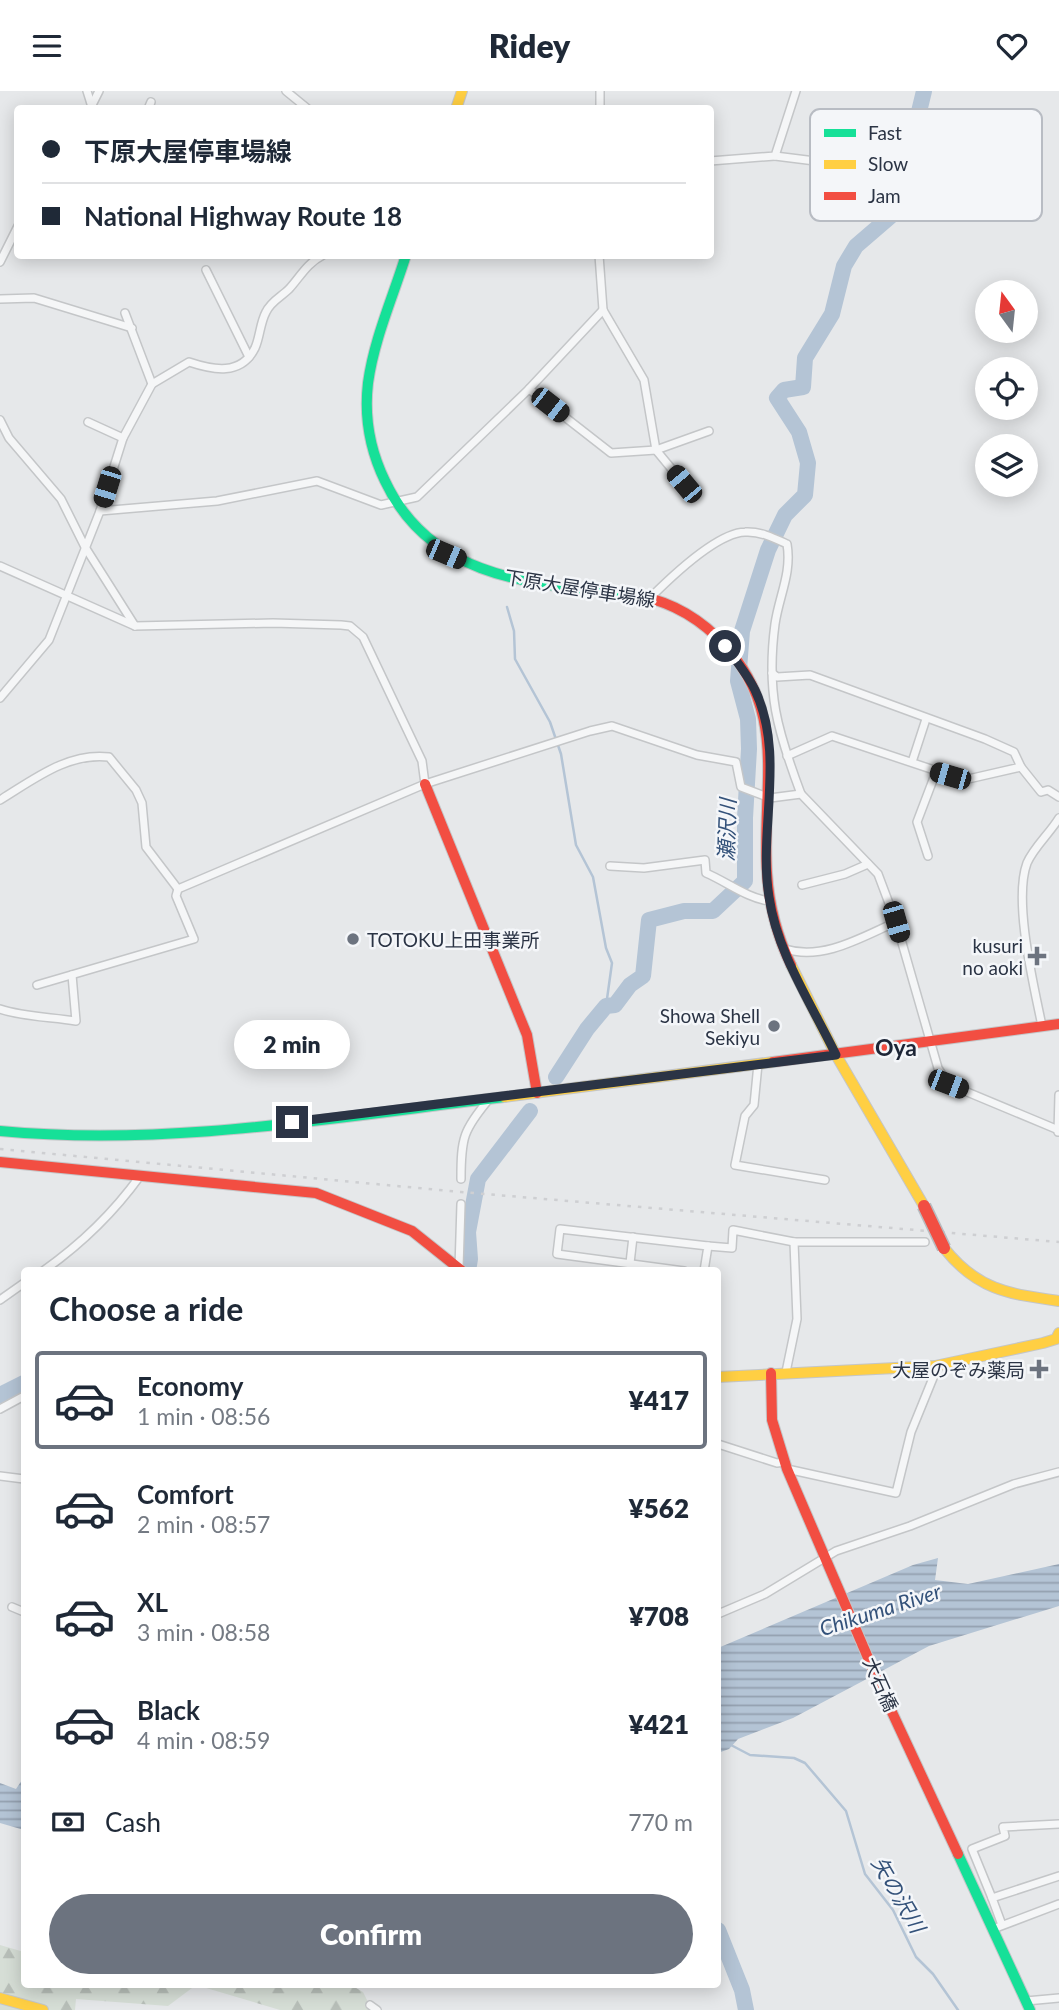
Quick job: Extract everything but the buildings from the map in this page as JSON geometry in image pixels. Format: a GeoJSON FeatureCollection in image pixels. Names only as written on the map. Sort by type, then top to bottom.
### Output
{"type":"FeatureCollection","features":[{"type":"Feature","properties":{"kind":"main road","name":"下原大屋停車場線"},"geometry":{"type":"LineString","coordinates":[[405,259],[368,383],[367,428],[372,457],[394,501],[421,535],[437,548],[479,569],[510,580],[662,601],[711,630],[725,646],[748,676],[765,716],[769,798],[765,849],[769,901],[785,949],[836,1055],[924,1206],[944,1248],[975,1282],[990,1289],[1059,1301]]}},
{"type":"Feature","properties":{"kind":"main road"},"geometry":{"type":"LineString","coordinates":[[425,784],[527,1035],[537,1093]]}},
{"type":"Feature","properties":{"kind":"main road"},"geometry":{"type":"LineString","coordinates":[[0,1131],[67,1135],[195,1133],[537,1093],[1059,1024]]}},
{"type":"Feature","properties":{"kind":"main road"},"geometry":{"type":"LineString","coordinates":[[0,1162],[316,1193],[363,1209],[412,1231],[458,1267]]}},
{"type":"Feature","properties":{"kind":"main road"},"geometry":{"type":"LineString","coordinates":[[721,1377],[935,1366],[1058,1338]]}},
{"type":"Feature","properties":{"kind":"main road","name":"大石橋"},"geometry":{"type":"LineString","coordinates":[[771,1373],[772,1420],[786,1465],[884,1695],[934,1798],[978,1902],[997,1927],[1028,2005]]}},
{"type":"Feature","properties":{"kind":"main road"},"geometry":{"type":"LineString","coordinates":[[0,1998],[43,2010]]}},
{"type":"Feature","properties":{"kind":"street"},"geometry":{"type":"LineString","coordinates":[[286,91],[304,105]]}},
{"type":"Feature","properties":{"kind":"street"},"geometry":{"type":"LineString","coordinates":[[775,156],[796,91]]}},
{"type":"Feature","properties":{"kind":"street"},"geometry":{"type":"LineString","coordinates":[[714,161],[775,156],[810,160]]}},
{"type":"Feature","properties":{"kind":"street"},"geometry":{"type":"LineString","coordinates":[[0,262],[14,234]]}},
{"type":"Feature","properties":{"kind":"street"},"geometry":{"type":"LineString","coordinates":[[0,698],[49,640],[100,511],[122,438],[152,384],[189,362],[218,371],[238,366],[249,357],[255,347],[265,312],[273,301],[288,290],[302,271],[318,259]]}},
{"type":"Feature","properties":{"kind":"street"},"geometry":{"type":"LineString","coordinates":[[599,259],[603,310],[644,380],[656,450],[684,484]]}},
{"type":"Feature","properties":{"kind":"street"},"geometry":{"type":"LineString","coordinates":[[206,270],[249,357]]}},
{"type":"Feature","properties":{"kind":"street"},"geometry":{"type":"LineString","coordinates":[[0,299],[34,298],[132,328]]}},
{"type":"Feature","properties":{"kind":"street"},"geometry":{"type":"LineString","coordinates":[[100,511],[217,501],[317,481],[381,505],[417,497],[529,389],[603,310]]}},
{"type":"Feature","properties":{"kind":"street"},"geometry":{"type":"LineString","coordinates":[[125,313],[152,384]]}},
{"type":"Feature","properties":{"kind":"street"},"geometry":{"type":"LineString","coordinates":[[529,389],[611,453],[656,450],[709,431]]}},
{"type":"Feature","properties":{"kind":"street"},"geometry":{"type":"LineString","coordinates":[[0,420],[9,438],[61,499],[85,548],[135,626]]}},
{"type":"Feature","properties":{"kind":"street"},"geometry":{"type":"LineString","coordinates":[[89,422],[122,438]]}},
{"type":"Feature","properties":{"kind":"street"},"geometry":{"type":"LineString","coordinates":[[0,442],[9,438]]}},
{"type":"Feature","properties":{"kind":"street"},"geometry":{"type":"LineString","coordinates":[[650,598],[666,582],[731,535],[746,531],[766,534],[787,544],[790,561],[775,621],[773,706],[800,794],[877,874],[896,922],[938,1068],[948,1084],[1058,1131],[1059,1095]]}},
{"type":"Feature","properties":{"kind":"street"},"geometry":{"type":"LineString","coordinates":[[0,566],[135,626],[273,623],[350,627],[363,637],[422,761],[425,784]]}},
{"type":"Feature","properties":{"kind":"street"},"geometry":{"type":"LineString","coordinates":[[772,673],[777,677],[810,675],[1014,752],[1035,788],[1041,792],[1048,790],[1059,797]]}},
{"type":"Feature","properties":{"kind":"street"},"geometry":{"type":"LineString","coordinates":[[912,762],[926,719]]}},
{"type":"Feature","properties":{"kind":"street"},"geometry":{"type":"LineString","coordinates":[[178,889],[425,784],[612,726],[697,755],[736,762],[741,787],[769,798],[800,794]]}},
{"type":"Feature","properties":{"kind":"street"},"geometry":{"type":"LineString","coordinates":[[787,756],[832,736],[964,780],[1021,767]]}},
{"type":"Feature","properties":{"kind":"street"},"geometry":{"type":"LineString","coordinates":[[0,800],[41,774],[71,761],[94,756],[109,757],[136,790],[142,803],[146,847],[178,889]]}},
{"type":"Feature","properties":{"kind":"street"},"geometry":{"type":"LineString","coordinates":[[928,856],[918,822],[936,772]]}},
{"type":"Feature","properties":{"kind":"street"},"geometry":{"type":"LineString","coordinates":[[1042,1025],[1029,966],[1024,876],[1028,860],[1059,818]]}},
{"type":"Feature","properties":{"kind":"street"},"geometry":{"type":"LineString","coordinates":[[611,866],[644,868],[705,860],[706,873],[733,884],[753,899],[769,901]]}},
{"type":"Feature","properties":{"kind":"street"},"geometry":{"type":"LineString","coordinates":[[802,885],[845,874],[868,864]]}},
{"type":"Feature","properties":{"kind":"street"},"geometry":{"type":"LineString","coordinates":[[37,985],[194,939],[176,896],[178,889]]}},
{"type":"Feature","properties":{"kind":"street"},"geometry":{"type":"LineString","coordinates":[[785,949],[797,953],[836,948],[896,922]]}},
{"type":"Feature","properties":{"kind":"street"},"geometry":{"type":"LineString","coordinates":[[0,1009],[20,1015],[27,1013],[76,1021],[72,975]]}},
{"type":"Feature","properties":{"kind":"street"},"geometry":{"type":"LineString","coordinates":[[758,1065],[754,1105],[745,1116],[734,1165],[825,1180]]}},
{"type":"Feature","properties":{"kind":"street"},"geometry":{"type":"LineString","coordinates":[[461,1179],[461,1151],[467,1126],[490,1098]]}},
{"type":"Feature","properties":{"kind":"street"},"geometry":{"type":"LineString","coordinates":[[48,1267],[69,1252],[128,1194],[141,1175]]}},
{"type":"Feature","properties":{"kind":"street"},"geometry":{"type":"LineString","coordinates":[[461,1203],[461,1267]]}},
{"type":"Feature","properties":{"kind":"street"},"geometry":{"type":"LineString","coordinates":[[657,1267],[557,1254],[560,1229],[732,1248],[733,1230],[794,1242],[925,1242]]}},
{"type":"Feature","properties":{"kind":"street"},"geometry":{"type":"LineString","coordinates":[[630,1263],[633,1237]]}},
{"type":"Feature","properties":{"kind":"street"},"geometry":{"type":"LineString","coordinates":[[786,1372],[797,1319],[794,1242]]}},
{"type":"Feature","properties":{"kind":"street"},"geometry":{"type":"LineString","coordinates":[[705,1267],[708,1246]]}},
{"type":"Feature","properties":{"kind":"street"},"geometry":{"type":"LineString","coordinates":[[0,1300],[21,1285]]}},
{"type":"Feature","properties":{"kind":"street"},"geometry":{"type":"LineString","coordinates":[[721,1445],[777,1463],[896,1493],[911,1432],[933,1378],[935,1366]]}},
{"type":"Feature","properties":{"kind":"street"},"geometry":{"type":"LineString","coordinates":[[0,1409],[21,1398]]}},
{"type":"Feature","properties":{"kind":"street"},"geometry":{"type":"LineString","coordinates":[[721,1613],[765,1594],[825,1556],[1014,1484],[1059,1472]]}},
{"type":"Feature","properties":{"kind":"street"},"geometry":{"type":"LineString","coordinates":[[0,1476],[21,1479]]}},
{"type":"Feature","properties":{"kind":"street"},"geometry":{"type":"LineString","coordinates":[[12,1607],[21,1611]]}},
{"type":"Feature","properties":{"kind":"street"},"geometry":{"type":"LineString","coordinates":[[1059,1824],[1003,1826],[1005,1836],[972,1849],[992,1898],[997,1927],[1059,1904]]}},
{"type":"Feature","properties":{"kind":"street"},"geometry":{"type":"LineString","coordinates":[[992,1898],[1059,1876]]}},
{"type":"Feature","properties":{"kind":"street"},"geometry":{"type":"LineString","coordinates":[[1028,2005],[1059,1998]]}},
{"type":"Feature","properties":{"kind":"green space"},"geometry":{"type":"Polygon","coordinates":[[[0,1945],[21,1951],[21,1988],[192,1988],[168,2006],[76,1999],[75,2010],[0,2010],[0,1945]]]}},
{"type":"Feature","properties":{"kind":"green space"},"geometry":{"type":"Polygon","coordinates":[[[206,1988],[356,1988],[363,1992],[372,2010],[280,2010],[206,1988]]]}},
{"type":"Feature","properties":{"kind":"water","name":"Chikuma River"},"geometry":{"type":"Polygon","coordinates":[[[938,1558],[935,1580],[968,1584],[1059,1564],[1059,1606],[929,1646],[793,1718],[738,1739],[729,1749],[721,1752],[721,1647],[913,1565],[938,1558]]]}},
{"type":"Feature","properties":{"kind":"water"},"geometry":{"type":"Polygon","coordinates":[[[21,1782],[21,1829],[0,1823],[0,1783],[16,1789],[21,1782]]]}},
{"type":"Feature","properties":{"kind":"waterway","name":"瀬沢川"},"geometry":{"type":"LineString","coordinates":[[920,109],[924,91]]}},
{"type":"Feature","properties":{"kind":"waterway","name":"瀬沢川"},"geometry":{"type":"LineString","coordinates":[[556,1077],[587,1029],[606,1006],[615,1005],[630,985],[643,976],[649,920],[684,911],[713,911],[745,881],[749,749],[748,719],[738,681],[742,631],[768,550],[785,515],[805,495],[808,463],[799,432],[777,398],[784,390],[803,387],[805,358],[832,314],[844,266],[856,246],[885,221]]}},
{"type":"Feature","properties":{"kind":"waterway"},"geometry":{"type":"LineString","coordinates":[[507,607],[514,631],[515,659],[550,722],[561,754],[576,845],[593,877],[606,948],[612,963],[606,1006]]}},
{"type":"Feature","properties":{"kind":"waterway","name":"瀬沢川"},"geometry":{"type":"LineString","coordinates":[[469,1267],[468,1232],[478,1179],[530,1111]]}},
{"type":"Feature","properties":{"kind":"waterway","name":"瀬沢川"},"geometry":{"type":"LineString","coordinates":[[0,1395],[21,1384]]}},
{"type":"Feature","properties":{"kind":"waterway","name":"矢の沢川"},"geometry":{"type":"LineString","coordinates":[[729,1744],[750,1755],[794,1758],[805,1763],[846,1811],[865,1874],[893,1910],[916,1957],[933,1974],[958,2010]]}},
{"type":"Feature","properties":{"kind":"waterway"},"geometry":{"type":"LineString","coordinates":[[721,1938],[742,1990],[746,2010]]}},
{"type":"Feature","properties":{"kind":"railway"},"geometry":{"type":"LineString","coordinates":[[0,1149],[461,1192],[1059,1242]]}},
{"type":"Feature","properties":{"kind":"traffic: fast"},"geometry":{"type":"LineString","coordinates":[[405,259],[375,350],[368,383],[367,408],[375,457],[385,481],[405,514],[429,539],[457,557],[488,571],[556,586],[627,594]]}},
{"type":"Feature","properties":{"kind":"traffic: fast"},"geometry":{"type":"LineString","coordinates":[[0,1131],[63,1135],[190,1133],[316,1121],[504,1097]]}},
{"type":"Feature","properties":{"kind":"traffic: fast"},"geometry":{"type":"LineString","coordinates":[[958,1854],[1030,2010]]}},
{"type":"Feature","properties":{"kind":"traffic: slow"},"geometry":{"type":"LineString","coordinates":[[457,105],[462,91]]}},
{"type":"Feature","properties":{"kind":"traffic: slow"},"geometry":{"type":"LineString","coordinates":[[791,965],[836,1055]]}},
{"type":"Feature","properties":{"kind":"traffic: slow"},"geometry":{"type":"LineString","coordinates":[[836,1055],[924,1206]]}},
{"type":"Feature","properties":{"kind":"traffic: slow"},"geometry":{"type":"LineString","coordinates":[[504,1097],[773,1062]]}},
{"type":"Feature","properties":{"kind":"traffic: slow"},"geometry":{"type":"LineString","coordinates":[[944,1248],[969,1273],[995,1288],[1059,1301]]}},
{"type":"Feature","properties":{"kind":"traffic: slow"},"geometry":{"type":"LineString","coordinates":[[721,1377],[935,1366],[1043,1343],[1056,1339],[1059,1333]]}},
{"type":"Feature","properties":{"kind":"traffic: slow"},"geometry":{"type":"LineString","coordinates":[[0,1998],[43,2010]]}},
{"type":"Feature","properties":{"kind":"traffic: jam"},"geometry":{"type":"LineString","coordinates":[[627,594],[664,603],[697,620],[717,637],[740,664],[755,692],[764,720],[768,749],[768,885],[778,932],[791,965]]}},
{"type":"Feature","properties":{"kind":"traffic: jam"},"geometry":{"type":"LineString","coordinates":[[425,784],[527,1035],[537,1093]]}},
{"type":"Feature","properties":{"kind":"traffic: jam"},"geometry":{"type":"LineString","coordinates":[[773,1062],[1059,1024]]}},
{"type":"Feature","properties":{"kind":"traffic: jam"},"geometry":{"type":"LineString","coordinates":[[0,1162],[316,1193],[412,1231],[457,1267]]}},
{"type":"Feature","properties":{"kind":"traffic: jam"},"geometry":{"type":"LineString","coordinates":[[924,1206],[944,1248]]}},
{"type":"Feature","properties":{"kind":"traffic: jam"},"geometry":{"type":"LineString","coordinates":[[771,1373],[772,1420],[787,1469],[884,1695],[958,1854]]}},
{"type":"Feature","properties":{"kind":"place","name":"TOTOKU上田事業所"},"geometry":{"type":"Point","coordinates":[353,939]}},
{"type":"Feature","properties":{"kind":"place","name":"kusuri no aoki"},"geometry":{"type":"Point","coordinates":[1037,956]}},
{"type":"Feature","properties":{"kind":"place","name":"Showa Shell Sekiyu"},"geometry":{"type":"Point","coordinates":[774,1026]}},
{"type":"Feature","properties":{"kind":"place","name":"大屋のぞみ薬局"},"geometry":{"type":"Point","coordinates":[1039,1369]}},
{"type":"Feature","properties":{"kind":"district","name":"Oya"},"geometry":{"type":"Point","coordinates":[896,1047]}},
{"type":"Feature","properties":{"kind":"route"},"geometry":{"type":"LineString","coordinates":[[292,1122],[836,1055],[791,964],[769,901],[765,849],[769,771],[765,716],[748,676],[725,646]]}}]}
